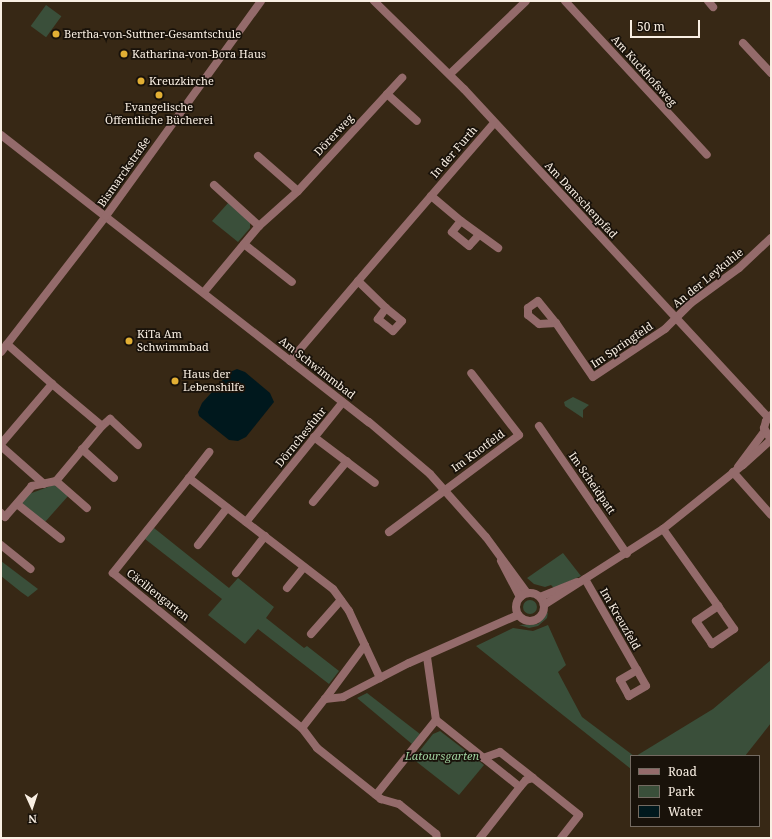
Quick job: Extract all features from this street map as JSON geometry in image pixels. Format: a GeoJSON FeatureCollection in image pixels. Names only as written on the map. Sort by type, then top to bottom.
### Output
{"type":"FeatureCollection","features":[{"type":"Feature","properties":{"kind":"street","name":"Bismarckstraße"},"geometry":{"type":"LineString","coordinates":[[1,352],[106,216],[261,1]]}},
{"type":"Feature","properties":{"kind":"street","name":"Am Damschenpfad"},"geometry":{"type":"LineString","coordinates":[[374,1],[450,74],[676,318],[770,416]]}},
{"type":"Feature","properties":{"kind":"street"},"geometry":{"type":"LineString","coordinates":[[450,74],[526,1]]}},
{"type":"Feature","properties":{"kind":"street","name":"Am Kuckhofsweg"},"geometry":{"type":"LineString","coordinates":[[565,1],[707,155]]}},
{"type":"Feature","properties":{"kind":"street"},"geometry":{"type":"LineString","coordinates":[[743,43],[771,73]]}},
{"type":"Feature","properties":{"kind":"street","name":"Dörerweg"},"geometry":{"type":"LineString","coordinates":[[204,292],[259,226],[298,191],[402,78]]}},
{"type":"Feature","properties":{"kind":"street"},"geometry":{"type":"LineString","coordinates":[[388,94],[417,121]]}},
{"type":"Feature","properties":{"kind":"street","name":"In der Furth"},"geometry":{"type":"LineString","coordinates":[[290,361],[386,247],[494,123]]}},
{"type":"Feature","properties":{"kind":"street","name":"Am Schwimmbad"},"geometry":{"type":"LineString","coordinates":[[1,135],[343,402],[445,489],[499,554],[523,595]]}},
{"type":"Feature","properties":{"kind":"street"},"geometry":{"type":"LineString","coordinates":[[258,156],[298,191]]}},
{"type":"Feature","properties":{"kind":"street"},"geometry":{"type":"LineString","coordinates":[[214,185],[259,226]]}},
{"type":"Feature","properties":{"kind":"street"},"geometry":{"type":"LineString","coordinates":[[430,196],[478,236],[498,248]]}},
{"type":"Feature","properties":{"kind":"street"},"geometry":{"type":"LineString","coordinates":[[461,222],[452,232],[469,246],[478,236]]}},
{"type":"Feature","properties":{"kind":"street","name":"An der Leykuhle"},"geometry":{"type":"LineString","coordinates":[[676,318],[691,303],[740,268],[771,238]]}},
{"type":"Feature","properties":{"kind":"street"},"geometry":{"type":"LineString","coordinates":[[244,244],[292,282]]}},
{"type":"Feature","properties":{"kind":"street"},"geometry":{"type":"LineString","coordinates":[[358,281],[386,308]]}},
{"type":"Feature","properties":{"kind":"street","name":"Im Springfeld"},"geometry":{"type":"LineString","coordinates":[[556,323],[593,377],[665,329],[676,318]]}},
{"type":"Feature","properties":{"kind":"street"},"geometry":{"type":"LineString","coordinates":[[7,344],[102,426]]}},
{"type":"Feature","properties":{"kind":"street","name":"Im Knotfeld"},"geometry":{"type":"LineString","coordinates":[[445,489],[519,435],[471,373]]}},
{"type":"Feature","properties":{"kind":"street"},"geometry":{"type":"LineString","coordinates":[[44,484],[1,445],[52,384]]}},
{"type":"Feature","properties":{"kind":"street","name":"Dörnchesfuhr"},"geometry":{"type":"LineString","coordinates":[[246,522],[343,402]]}},
{"type":"Feature","properties":{"kind":"street"},"geometry":{"type":"LineString","coordinates":[[735,470],[764,432],[764,424],[770,416]]}},
{"type":"Feature","properties":{"kind":"street"},"geometry":{"type":"LineString","coordinates":[[2,517],[17,504],[32,486],[56,481],[102,426],[110,419],[138,445]]}},
{"type":"Feature","properties":{"kind":"street","name":"Im Scheidpatt"},"geometry":{"type":"LineString","coordinates":[[539,426],[627,554]]}},
{"type":"Feature","properties":{"kind":"street"},"geometry":{"type":"LineString","coordinates":[[544,605],[627,554],[663,529],[771,440],[764,432]]}},
{"type":"Feature","properties":{"kind":"street"},"geometry":{"type":"LineString","coordinates":[[314,437],[347,460],[374,483]]}},
{"type":"Feature","properties":{"kind":"street"},"geometry":{"type":"LineString","coordinates":[[82,449],[114,478]]}},
{"type":"Feature","properties":{"kind":"street"},"geometry":{"type":"LineString","coordinates":[[209,452],[190,478],[333,589],[341,600],[365,645],[380,678]]}},
{"type":"Feature","properties":{"kind":"street"},"geometry":{"type":"LineString","coordinates":[[313,502],[347,460]]}},
{"type":"Feature","properties":{"kind":"street"},"geometry":{"type":"LineString","coordinates":[[735,470],[771,515]]}},
{"type":"Feature","properties":{"kind":"street","name":"Cäciliengarten"},"geometry":{"type":"LineString","coordinates":[[190,478],[113,573],[302,728]]}},
{"type":"Feature","properties":{"kind":"street"},"geometry":{"type":"LineString","coordinates":[[56,481],[87,508]]}},
{"type":"Feature","properties":{"kind":"street"},"geometry":{"type":"LineString","coordinates":[[390,532],[445,489]]}},
{"type":"Feature","properties":{"kind":"street"},"geometry":{"type":"LineString","coordinates":[[17,504],[61,539]]}},
{"type":"Feature","properties":{"kind":"street"},"geometry":{"type":"LineString","coordinates":[[198,545],[227,508]]}},
{"type":"Feature","properties":{"kind":"street"},"geometry":{"type":"LineString","coordinates":[[663,529],[718,606],[734,629],[712,644],[696,622],[718,606]]}},
{"type":"Feature","properties":{"kind":"street"},"geometry":{"type":"LineString","coordinates":[[236,573],[265,536]]}},
{"type":"Feature","properties":{"kind":"street"},"geometry":{"type":"LineString","coordinates":[[1,545],[31,569]]}},
{"type":"Feature","properties":{"kind":"street"},"geometry":{"type":"LineString","coordinates":[[287,588],[304,567]]}},
{"type":"Feature","properties":{"kind":"street"},"geometry":{"type":"LineString","coordinates":[[540,597],[544,605],[542,615],[535,621],[525,621],[518,615],[516,606],[523,595],[540,597],[585,579]]}},
{"type":"Feature","properties":{"kind":"street","name":"Im Kreuzfeld"},"geometry":{"type":"LineString","coordinates":[[585,579],[637,670]]}},
{"type":"Feature","properties":{"kind":"street"},"geometry":{"type":"LineString","coordinates":[[311,634],[341,600]]}},
{"type":"Feature","properties":{"kind":"street"},"geometry":{"type":"LineString","coordinates":[[325,699],[343,697],[380,678],[518,615]]}},
{"type":"Feature","properties":{"kind":"street"},"geometry":{"type":"LineString","coordinates":[[365,645],[302,728],[317,748],[376,795],[399,804],[436,834],[437,838]]}},
{"type":"Feature","properties":{"kind":"street"},"geometry":{"type":"LineString","coordinates":[[427,657],[436,720],[520,787]]}},
{"type":"Feature","properties":{"kind":"street"},"geometry":{"type":"LineString","coordinates":[[376,795],[436,720]]}},
{"type":"Feature","properties":{"kind":"street"},"geometry":{"type":"LineString","coordinates":[[484,758],[500,752],[579,815],[561,838]]}},
{"type":"Feature","properties":{"kind":"street"},"geometry":{"type":"LineString","coordinates":[[480,838],[526,780],[533,778]]}},
{"type":"Feature","properties":{"kind":"green space"},"geometry":{"type":"Polygon","coordinates":[[[46,5],[61,16],[46,37],[31,26],[46,5]]]}},
{"type":"Feature","properties":{"kind":"green space"},"geometry":{"type":"Polygon","coordinates":[[[229,202],[250,222],[250,228],[238,242],[212,221],[229,202]]]}},
{"type":"Feature","properties":{"kind":"green space"},"geometry":{"type":"Polygon","coordinates":[[[573,397],[589,405],[583,410],[583,418],[565,406],[564,402],[573,397]]]}},
{"type":"Feature","properties":{"kind":"green space"},"geometry":{"type":"Polygon","coordinates":[[[56,484],[69,495],[45,522],[20,504],[29,494],[56,484]]]}},
{"type":"Feature","properties":{"kind":"green space"},"geometry":{"type":"Polygon","coordinates":[[[154,528],[229,588],[238,578],[274,607],[266,618],[304,648],[307,646],[339,671],[329,684],[258,629],[245,644],[208,615],[222,599],[145,539],[154,528]]]}},
{"type":"Feature","properties":{"kind":"green space"},"geometry":{"type":"Polygon","coordinates":[[[563,553],[581,576],[554,588],[551,585],[545,587],[534,584],[527,578],[563,553]]]}},
{"type":"Feature","properties":{"kind":"green space"},"geometry":{"type":"Polygon","coordinates":[[[1,561],[38,589],[28,597],[21,592],[1,576],[1,561]]]}},
{"type":"Feature","properties":{"kind":"green space"},"geometry":{"type":"Polygon","coordinates":[[[527,600],[533,600],[537,604],[537,610],[533,614],[527,614],[523,610],[523,604],[527,600]]]}},
{"type":"Feature","properties":{"kind":"green space"},"geometry":{"type":"Polygon","coordinates":[[[548,612],[547,618],[538,626],[529,628],[519,625],[538,624],[548,612]]]}},
{"type":"Feature","properties":{"kind":"green space"},"geometry":{"type":"Polygon","coordinates":[[[548,625],[566,665],[558,672],[582,717],[633,755],[630,755],[630,768],[476,646],[513,628],[533,631],[548,625]]]}},
{"type":"Feature","properties":{"kind":"green space"},"geometry":{"type":"Polygon","coordinates":[[[771,660],[771,723],[746,755],[638,755],[713,709],[771,660]]]}},
{"type":"Feature","properties":{"kind":"green space"},"geometry":{"type":"Polygon","coordinates":[[[367,693],[420,734],[412,744],[357,698],[367,693]]]}},
{"type":"Feature","properties":{"kind":"green space","name":"Latoursgarten"},"geometry":{"type":"Polygon","coordinates":[[[440,731],[484,765],[459,795],[413,759],[433,734],[440,731]]]}},
{"type":"Feature","properties":{"kind":"water"},"geometry":{"type":"Polygon","coordinates":[[[237,369],[245,372],[270,393],[274,402],[246,437],[238,441],[229,440],[199,416],[198,412],[202,403],[230,372],[237,369]]]}},
{"type":"Feature","properties":{"kind":"place","name":"Bertha-von-Suttner-Gesamtschule"},"geometry":{"type":"Point","coordinates":[56,34]}},
{"type":"Feature","properties":{"kind":"place","name":"Katharina-von-Bora Haus"},"geometry":{"type":"Point","coordinates":[124,54]}},
{"type":"Feature","properties":{"kind":"place","name":"Kreuzkirche"},"geometry":{"type":"Point","coordinates":[141,81]}},
{"type":"Feature","properties":{"kind":"place","name":"Evangelische Öffentliche Bücherei"},"geometry":{"type":"Point","coordinates":[159,95]}},
{"type":"Feature","properties":{"kind":"place","name":"KiTa Am Schwimmbad"},"geometry":{"type":"Point","coordinates":[129,341]}},
{"type":"Feature","properties":{"kind":"place","name":"Haus der Lebenshilfe"},"geometry":{"type":"Point","coordinates":[175,381]}}]}
